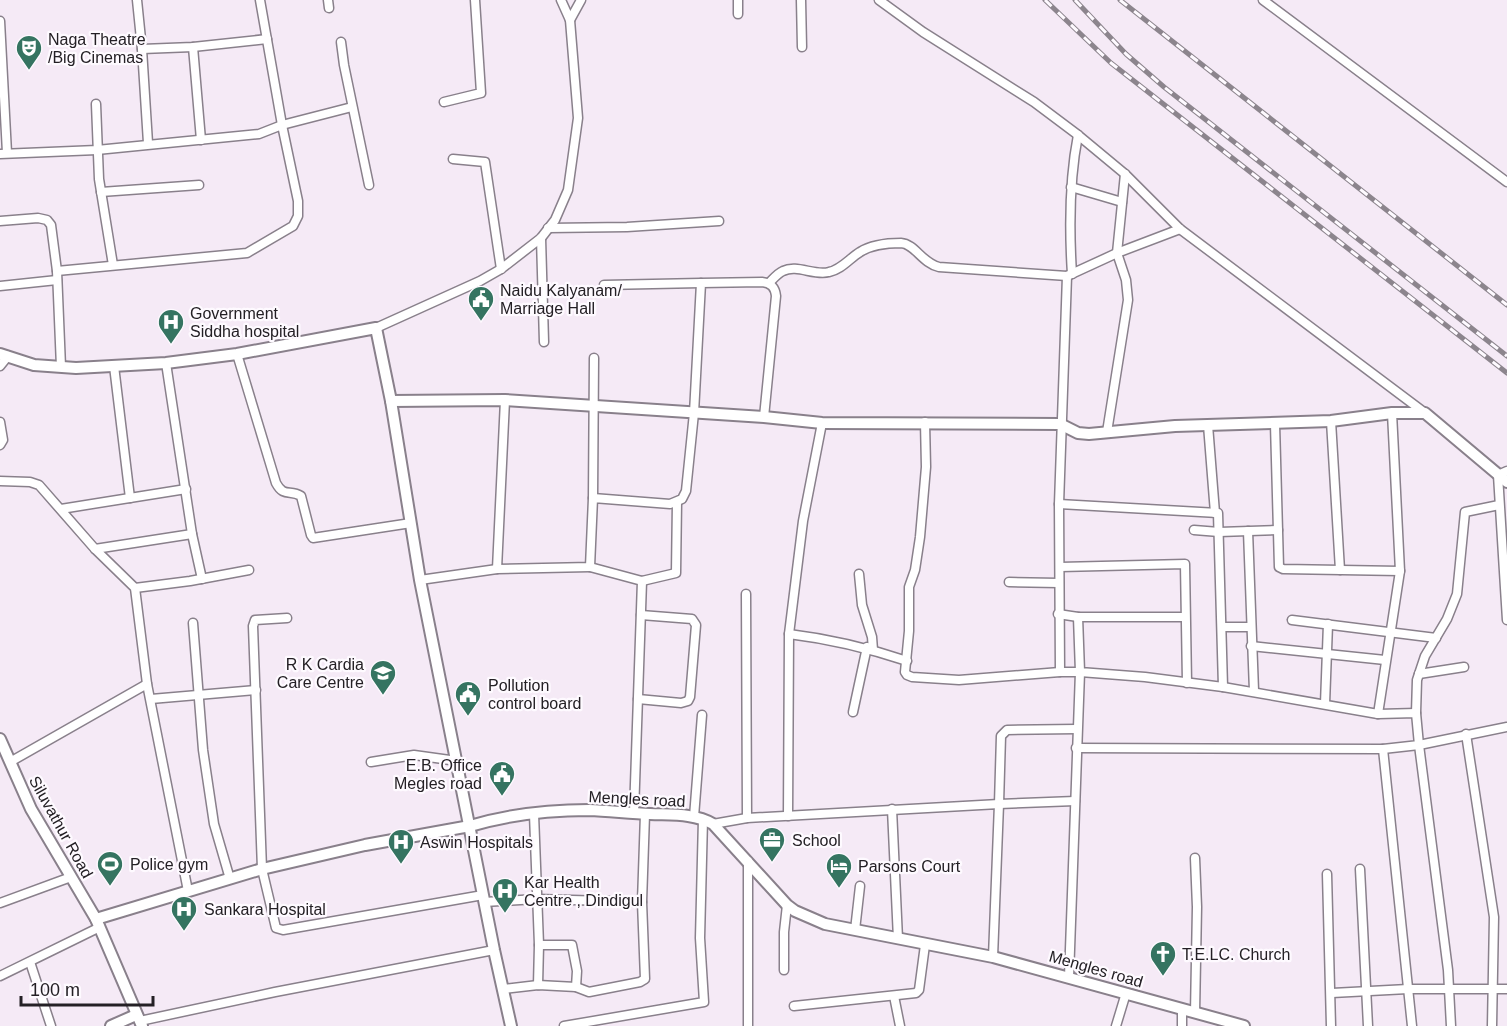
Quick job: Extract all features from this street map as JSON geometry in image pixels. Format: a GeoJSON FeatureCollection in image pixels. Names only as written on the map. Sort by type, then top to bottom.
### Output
{"type":"FeatureCollection","features":[{"type":"Feature","properties":{"kind":"main road"},"geometry":{"type":"LineString","coordinates":[[4,355],[34,364],[62,367],[166,363],[237,354],[376,328],[420,580],[483,898],[512,1026]]}},
{"type":"Feature","properties":{"kind":"main road"},"geometry":{"type":"LineString","coordinates":[[390,402],[505,400],[822,423],[1060,424],[1078,433],[1208,425],[1331,421],[1392,413],[1425,413],[1504,476]]}},
{"type":"Feature","properties":{"kind":"main road","name":"Siluvathur Road"},"geometry":{"type":"LineString","coordinates":[[0,739],[32,809],[98,923],[139,1021]]}},
{"type":"Feature","properties":{"kind":"main road","name":"Mengles road"},"geometry":{"type":"LineString","coordinates":[[98,923],[188,891],[262,869],[365,845],[487,821],[534,814],[589,810],[698,818],[713,824],[787,905],[810,919],[925,945],[993,957],[1244,1026]]}},
{"type":"Feature","properties":{"kind":"main road"},"geometry":{"type":"LineString","coordinates":[[111,1026],[139,1021]]}},
{"type":"Feature","properties":{"kind":"street"},"geometry":{"type":"LineString","coordinates":[[137,0],[148,143]]}},
{"type":"Feature","properties":{"kind":"street"},"geometry":{"type":"LineString","coordinates":[[0,286],[113,265],[247,253],[293,226],[298,216],[298,201],[260,0]]}},
{"type":"Feature","properties":{"kind":"street"},"geometry":{"type":"LineString","coordinates":[[444,102],[481,93],[475,0]]}},
{"type":"Feature","properties":{"kind":"street"},"geometry":{"type":"LineString","coordinates":[[376,328],[480,281],[501,269],[541,238],[555,220],[568,190],[578,118],[570,20],[561,0]]}},
{"type":"Feature","properties":{"kind":"street"},"geometry":{"type":"LineString","coordinates":[[570,20],[581,0]]}},
{"type":"Feature","properties":{"kind":"street"},"geometry":{"type":"LineString","coordinates":[[738,0],[738,14]]}},
{"type":"Feature","properties":{"kind":"street"},"geometry":{"type":"LineString","coordinates":[[801,0],[802,47]]}},
{"type":"Feature","properties":{"kind":"street"},"geometry":{"type":"LineString","coordinates":[[879,0],[923,32],[1034,102],[1078,135],[1125,174],[1180,229],[1425,413]]}},
{"type":"Feature","properties":{"kind":"street"},"geometry":{"type":"LineString","coordinates":[[1263,0],[1507,182]]}},
{"type":"Feature","properties":{"kind":"street"},"geometry":{"type":"LineString","coordinates":[[0,21],[4,154],[97,150],[148,143],[201,141],[259,134],[282,125],[352,107]]}},
{"type":"Feature","properties":{"kind":"street"},"geometry":{"type":"LineString","coordinates":[[142,49],[193,47],[267,39]]}},
{"type":"Feature","properties":{"kind":"street"},"geometry":{"type":"LineString","coordinates":[[341,42],[369,185]]}},
{"type":"Feature","properties":{"kind":"street"},"geometry":{"type":"LineString","coordinates":[[193,47],[201,141]]}},
{"type":"Feature","properties":{"kind":"street"},"geometry":{"type":"LineString","coordinates":[[96,104],[101,192],[113,265]]}},
{"type":"Feature","properties":{"kind":"street"},"geometry":{"type":"LineString","coordinates":[[1060,672],[1058,614],[1060,424],[1070,275],[1071,188],[1078,135]]}},
{"type":"Feature","properties":{"kind":"street"},"geometry":{"type":"LineString","coordinates":[[453,159],[485,162],[501,269]]}},
{"type":"Feature","properties":{"kind":"street"},"geometry":{"type":"LineString","coordinates":[[1107,432],[1128,300],[1126,280],[1117,252],[1125,174]]}},
{"type":"Feature","properties":{"kind":"street"},"geometry":{"type":"LineString","coordinates":[[101,192],[199,185]]}},
{"type":"Feature","properties":{"kind":"street"},"geometry":{"type":"LineString","coordinates":[[1071,188],[1122,202]]}},
{"type":"Feature","properties":{"kind":"street"},"geometry":{"type":"LineString","coordinates":[[0,221],[38,218],[47,220],[51,225],[57,276],[62,367]]}},
{"type":"Feature","properties":{"kind":"street"},"geometry":{"type":"LineString","coordinates":[[548,228],[627,227],[719,221]]}},
{"type":"Feature","properties":{"kind":"street"},"geometry":{"type":"LineString","coordinates":[[769,283],[781,271],[790,269],[829,272],[837,269],[861,251],[880,245],[902,243],[909,245],[925,261],[939,267],[1070,275],[1117,252],[1180,229]]}},
{"type":"Feature","properties":{"kind":"street"},"geometry":{"type":"LineString","coordinates":[[541,238],[544,342]]}},
{"type":"Feature","properties":{"kind":"street"},"geometry":{"type":"LineString","coordinates":[[593,498],[670,504],[682,499],[686,491],[694,413],[701,283]]}},
{"type":"Feature","properties":{"kind":"street"},"geometry":{"type":"LineString","coordinates":[[604,285],[769,283],[775,288],[776,296],[764,417]]}},
{"type":"Feature","properties":{"kind":"street"},"geometry":{"type":"LineString","coordinates":[[237,354],[276,483],[279,490],[302,496],[313,538],[411,524]]}},
{"type":"Feature","properties":{"kind":"street"},"geometry":{"type":"LineString","coordinates":[[0,366],[4,355]]}},
{"type":"Feature","properties":{"kind":"street"},"geometry":{"type":"LineString","coordinates":[[590,567],[595,406],[594,358]]}},
{"type":"Feature","properties":{"kind":"street"},"geometry":{"type":"LineString","coordinates":[[166,363],[192,534],[202,579]]}},
{"type":"Feature","properties":{"kind":"street"},"geometry":{"type":"LineString","coordinates":[[114,366],[130,498]]}},
{"type":"Feature","properties":{"kind":"street"},"geometry":{"type":"LineString","coordinates":[[497,569],[505,400]]}},
{"type":"Feature","properties":{"kind":"street"},"geometry":{"type":"LineString","coordinates":[[1378,714],[1400,571],[1392,413]]}},
{"type":"Feature","properties":{"kind":"street"},"geometry":{"type":"LineString","coordinates":[[1331,421],[1340,570]]}},
{"type":"Feature","properties":{"kind":"street"},"geometry":{"type":"LineString","coordinates":[[0,422],[3,440],[0,445]]}},
{"type":"Feature","properties":{"kind":"street"},"geometry":{"type":"LineString","coordinates":[[925,422],[926,467],[917,562],[909,587],[909,632],[905,672],[907,675],[959,680],[1080,672],[1254,691],[1378,714],[1416,713]]}},
{"type":"Feature","properties":{"kind":"street"},"geometry":{"type":"LineString","coordinates":[[788,816],[789,634],[803,521],[822,423]]}},
{"type":"Feature","properties":{"kind":"street"},"geometry":{"type":"LineString","coordinates":[[1275,424],[1279,567],[1283,569],[1400,571]]}},
{"type":"Feature","properties":{"kind":"street"},"geometry":{"type":"LineString","coordinates":[[1208,425],[1215,513]]}},
{"type":"Feature","properties":{"kind":"street"},"geometry":{"type":"LineString","coordinates":[[1504,476],[1499,505],[1507,620]]}},
{"type":"Feature","properties":{"kind":"street"},"geometry":{"type":"LineString","coordinates":[[0,481],[30,482],[39,485],[95,549],[135,588],[147,684],[188,891]]}},
{"type":"Feature","properties":{"kind":"street"},"geometry":{"type":"LineString","coordinates":[[61,509],[186,489]]}},
{"type":"Feature","properties":{"kind":"street"},"geometry":{"type":"LineString","coordinates":[[420,580],[497,569],[590,567],[642,581],[676,573],[677,502]]}},
{"type":"Feature","properties":{"kind":"street"},"geometry":{"type":"LineString","coordinates":[[1059,504],[1218,513],[1223,687]]}},
{"type":"Feature","properties":{"kind":"street"},"geometry":{"type":"LineString","coordinates":[[1452,1026],[1442,916],[1419,745],[1415,690],[1425,656],[1448,619],[1457,594],[1465,512],[1499,505]]}},
{"type":"Feature","properties":{"kind":"street"},"geometry":{"type":"LineString","coordinates":[[1194,530],[1219,532],[1278,530]]}},
{"type":"Feature","properties":{"kind":"street"},"geometry":{"type":"LineString","coordinates":[[1248,531],[1254,691]]}},
{"type":"Feature","properties":{"kind":"street"},"geometry":{"type":"LineString","coordinates":[[95,549],[192,534]]}},
{"type":"Feature","properties":{"kind":"street"},"geometry":{"type":"LineString","coordinates":[[1060,567],[1185,564],[1187,683]]}},
{"type":"Feature","properties":{"kind":"street"},"geometry":{"type":"LineString","coordinates":[[135,588],[249,570]]}},
{"type":"Feature","properties":{"kind":"street"},"geometry":{"type":"LineString","coordinates":[[853,712],[872,637],[862,605],[859,574]]}},
{"type":"Feature","properties":{"kind":"street"},"geometry":{"type":"LineString","coordinates":[[503,989],[538,986],[576,987],[589,992],[645,979],[638,699],[642,581]]}},
{"type":"Feature","properties":{"kind":"street"},"geometry":{"type":"LineString","coordinates":[[1009,582],[1059,583]]}},
{"type":"Feature","properties":{"kind":"street"},"geometry":{"type":"LineString","coordinates":[[746,594],[747,818]]}},
{"type":"Feature","properties":{"kind":"street"},"geometry":{"type":"LineString","coordinates":[[1058,614],[1078,617],[1185,617]]}},
{"type":"Feature","properties":{"kind":"street"},"geometry":{"type":"LineString","coordinates":[[638,699],[681,703],[688,701],[696,625],[692,619],[641,615]]}},
{"type":"Feature","properties":{"kind":"street"},"geometry":{"type":"LineString","coordinates":[[1069,977],[1080,672],[1078,617]]}},
{"type":"Feature","properties":{"kind":"street"},"geometry":{"type":"LineString","coordinates":[[287,618],[261,618],[253,622],[262,869],[276,928],[283,930],[483,898],[642,902]]}},
{"type":"Feature","properties":{"kind":"street"},"geometry":{"type":"LineString","coordinates":[[1292,620],[1436,638]]}},
{"type":"Feature","properties":{"kind":"street"},"geometry":{"type":"LineString","coordinates":[[193,623],[203,750],[214,824],[230,879]]}},
{"type":"Feature","properties":{"kind":"street"},"geometry":{"type":"LineString","coordinates":[[1325,704],[1328,624]]}},
{"type":"Feature","properties":{"kind":"street"},"geometry":{"type":"LineString","coordinates":[[1222,627],[1251,627]]}},
{"type":"Feature","properties":{"kind":"street"},"geometry":{"type":"LineString","coordinates":[[789,634],[824,638],[907,661]]}},
{"type":"Feature","properties":{"kind":"street"},"geometry":{"type":"LineString","coordinates":[[1251,646],[1385,660]]}},
{"type":"Feature","properties":{"kind":"street"},"geometry":{"type":"LineString","coordinates":[[1419,674],[1464,666]]}},
{"type":"Feature","properties":{"kind":"street"},"geometry":{"type":"LineString","coordinates":[[10,762],[147,684]]}},
{"type":"Feature","properties":{"kind":"street"},"geometry":{"type":"LineString","coordinates":[[151,699],[256,690]]}},
{"type":"Feature","properties":{"kind":"street"},"geometry":{"type":"LineString","coordinates":[[564,1026],[704,1002],[700,938],[698,818],[702,715]]}},
{"type":"Feature","properties":{"kind":"street"},"geometry":{"type":"LineString","coordinates":[[1076,748],[1383,749],[1419,745],[1507,727]]}},
{"type":"Feature","properties":{"kind":"street"},"geometry":{"type":"LineString","coordinates":[[993,957],[1001,736],[1003,732],[1015,729],[1077,729]]}},
{"type":"Feature","properties":{"kind":"street"},"geometry":{"type":"LineString","coordinates":[[1466,735],[1494,917],[1492,1026]]}},
{"type":"Feature","properties":{"kind":"street"},"geometry":{"type":"LineString","coordinates":[[1383,749],[1412,1026]]}},
{"type":"Feature","properties":{"kind":"street"},"geometry":{"type":"LineString","coordinates":[[371,762],[414,755],[457,761]]}},
{"type":"Feature","properties":{"kind":"street"},"geometry":{"type":"LineString","coordinates":[[713,824],[747,818],[1074,801]]}},
{"type":"Feature","properties":{"kind":"street"},"geometry":{"type":"LineString","coordinates":[[892,809],[898,939]]}},
{"type":"Feature","properties":{"kind":"street"},"geometry":{"type":"LineString","coordinates":[[534,814],[539,945],[538,986]]}},
{"type":"Feature","properties":{"kind":"street"},"geometry":{"type":"LineString","coordinates":[[1195,858],[1197,907],[1195,1013]]}},
{"type":"Feature","properties":{"kind":"street"},"geometry":{"type":"LineString","coordinates":[[748,861],[748,1026]]}},
{"type":"Feature","properties":{"kind":"street"},"geometry":{"type":"LineString","coordinates":[[1360,869],[1368,1026]]}},
{"type":"Feature","properties":{"kind":"street"},"geometry":{"type":"LineString","coordinates":[[1327,874],[1332,993],[1331,1026]]}},
{"type":"Feature","properties":{"kind":"street"},"geometry":{"type":"LineString","coordinates":[[0,903],[71,877]]}},
{"type":"Feature","properties":{"kind":"street"},"geometry":{"type":"LineString","coordinates":[[855,930],[860,886]]}},
{"type":"Feature","properties":{"kind":"street"},"geometry":{"type":"LineString","coordinates":[[784,970],[787,905]]}},
{"type":"Feature","properties":{"kind":"street"},"geometry":{"type":"LineString","coordinates":[[0,976],[30,962],[98,923]]}},
{"type":"Feature","properties":{"kind":"street"},"geometry":{"type":"LineString","coordinates":[[539,945],[572,945],[577,970],[576,987]]}},
{"type":"Feature","properties":{"kind":"street"},"geometry":{"type":"LineString","coordinates":[[794,1006],[912,994],[919,990],[925,945]]}},
{"type":"Feature","properties":{"kind":"street"},"geometry":{"type":"LineString","coordinates":[[139,1021],[494,950]]}},
{"type":"Feature","properties":{"kind":"street"},"geometry":{"type":"LineString","coordinates":[[30,962],[51,1026]]}},
{"type":"Feature","properties":{"kind":"street"},"geometry":{"type":"LineString","coordinates":[[1332,993],[1408,989],[1507,989]]}},
{"type":"Feature","properties":{"kind":"street"},"geometry":{"type":"LineString","coordinates":[[1116,1026],[1126,993]]}},
{"type":"Feature","properties":{"kind":"street"},"geometry":{"type":"LineString","coordinates":[[894,996],[900,1026]]}},
{"type":"Feature","properties":{"kind":"street"},"geometry":{"type":"LineString","coordinates":[[1182,1010],[1182,1026]]}},
{"type":"Feature","properties":{"kind":"railway"},"geometry":{"type":"LineString","coordinates":[[1045,0],[1111,63],[1507,373]]}},
{"type":"Feature","properties":{"kind":"railway"},"geometry":{"type":"LineString","coordinates":[[1075,0],[1126,54],[1164,87],[1507,356]]}},
{"type":"Feature","properties":{"kind":"railway"},"geometry":{"type":"LineString","coordinates":[[1120,0],[1507,305]]}},
{"type":"Feature","properties":{"kind":"place","name":"Naga Theatre /Big Cinemas"},"geometry":{"type":"Point","coordinates":[29,71]}},
{"type":"Feature","properties":{"kind":"place","name":"Naidu Kalyanam/ Marriage Hall"},"geometry":{"type":"Point","coordinates":[481,322]}},
{"type":"Feature","properties":{"kind":"place","name":"Government Siddha hospital"},"geometry":{"type":"Point","coordinates":[171,345]}},
{"type":"Feature","properties":{"kind":"place","name":"R K Cardia Care Centre"},"geometry":{"type":"Point","coordinates":[383,696]}},
{"type":"Feature","properties":{"kind":"place","name":"Pollution control board"},"geometry":{"type":"Point","coordinates":[468,717]}},
{"type":"Feature","properties":{"kind":"place","name":"E.B. Office Megles road"},"geometry":{"type":"Point","coordinates":[502,797]}},
{"type":"Feature","properties":{"kind":"place","name":"School"},"geometry":{"type":"Point","coordinates":[772,863]}},
{"type":"Feature","properties":{"kind":"place","name":"Aswin Hospitals"},"geometry":{"type":"Point","coordinates":[401,865]}},
{"type":"Feature","properties":{"kind":"place","name":"Police gym"},"geometry":{"type":"Point","coordinates":[110,887]}},
{"type":"Feature","properties":{"kind":"place","name":"Parsons Court"},"geometry":{"type":"Point","coordinates":[839,889]}},
{"type":"Feature","properties":{"kind":"place","name":"Kar Health Centre , Dindigul"},"geometry":{"type":"Point","coordinates":[505,914]}},
{"type":"Feature","properties":{"kind":"place","name":"Sankara Hospital"},"geometry":{"type":"Point","coordinates":[184,932]}},
{"type":"Feature","properties":{"kind":"place","name":"T.E.LC. Church"},"geometry":{"type":"Point","coordinates":[1163,977]}}]}
